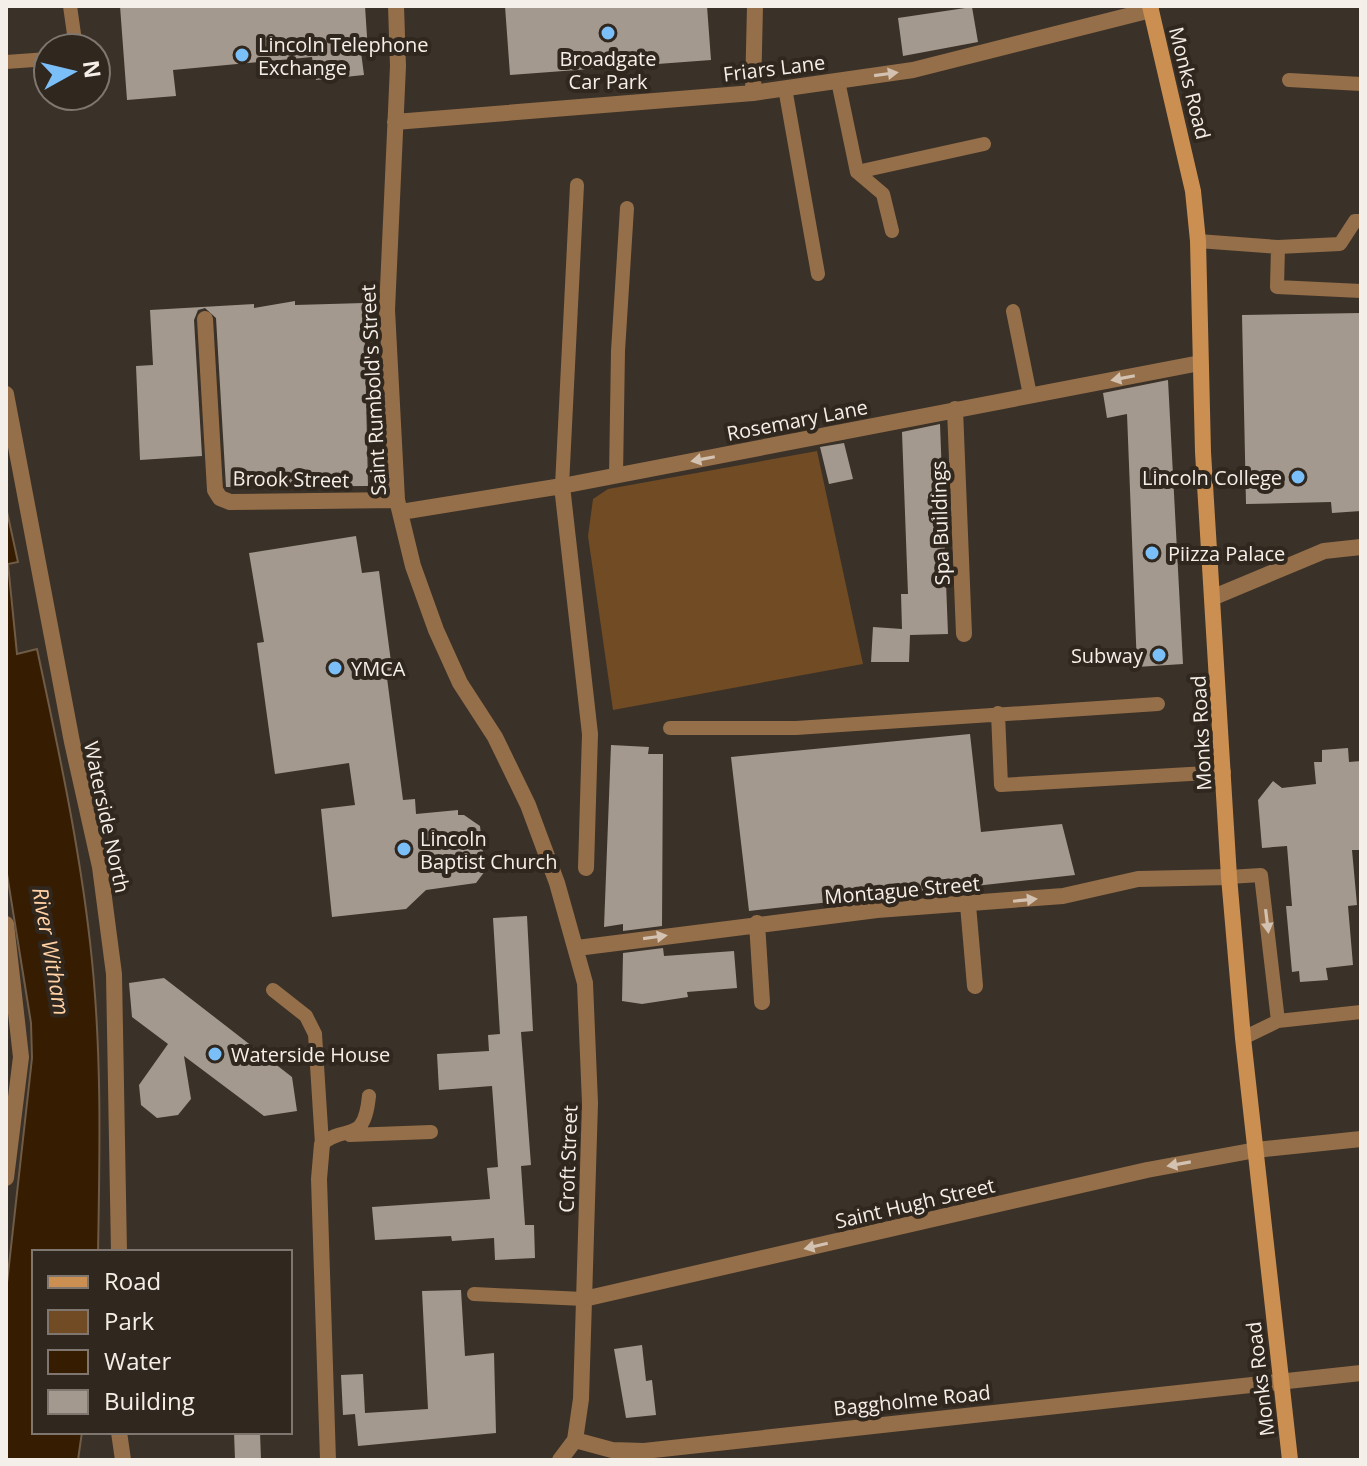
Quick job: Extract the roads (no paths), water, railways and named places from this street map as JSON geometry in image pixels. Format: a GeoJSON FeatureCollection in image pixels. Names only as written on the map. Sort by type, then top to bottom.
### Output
{"type":"FeatureCollection","features":[{"type":"Feature","properties":{"kind":"main road","name":"Monks Road"},"geometry":{"type":"LineString","coordinates":[[1151,8],[1191,171],[1198,241],[1200,363],[1229,877],[1243,1038],[1290,1460]]}},
{"type":"Feature","properties":{"kind":"street","name":"Saint Rumbold's Street"},"geometry":{"type":"LineString","coordinates":[[396,6],[395,122],[387,310],[399,506],[413,566],[436,630],[460,683],[495,737],[528,805],[557,883]]}},
{"type":"Feature","properties":{"kind":"street"},"geometry":{"type":"LineString","coordinates":[[753,93],[755,6]]}},
{"type":"Feature","properties":{"kind":"street","name":"Friars Lane"},"geometry":{"type":"LineString","coordinates":[[395,122],[753,93],[913,70],[1151,8]]}},
{"type":"Feature","properties":{"kind":"street","name":"Brook Street"},"geometry":{"type":"LineString","coordinates":[[205,319],[215,490],[220,498],[230,502],[399,506]]}},
{"type":"Feature","properties":{"kind":"street","name":"Rosemary Lane"},"geometry":{"type":"LineString","coordinates":[[399,506],[562,486],[1200,363]]}},
{"type":"Feature","properties":{"kind":"street","name":"Waterside North"},"geometry":{"type":"LineString","coordinates":[[6,394],[69,727],[100,867],[114,974],[119,1250]]}},
{"type":"Feature","properties":{"kind":"street","name":"Spa Buildings"},"geometry":{"type":"LineString","coordinates":[[955,409],[964,634]]}},
{"type":"Feature","properties":{"kind":"street"},"geometry":{"type":"LineString","coordinates":[[562,486],[590,734],[586,868]]}},
{"type":"Feature","properties":{"kind":"street"},"geometry":{"type":"LineString","coordinates":[[1214,597],[1324,551],[1361,547]]}},
{"type":"Feature","properties":{"kind":"street","name":"Montague Street"},"geometry":{"type":"LineString","coordinates":[[577,948],[877,910],[1063,896],[1138,879],[1229,877]]}},
{"type":"Feature","properties":{"kind":"street","name":"Croft Street"},"geometry":{"type":"LineString","coordinates":[[557,883],[577,948],[589,1018],[590,1103],[581,1399],[575,1440]]}},
{"type":"Feature","properties":{"kind":"street"},"geometry":{"type":"LineString","coordinates":[[968,905],[975,986]]}},
{"type":"Feature","properties":{"kind":"street"},"geometry":{"type":"LineString","coordinates":[[757,923],[762,1002]]}},
{"type":"Feature","properties":{"kind":"street"},"geometry":{"type":"LineString","coordinates":[[6,924],[21,1057],[6,1178]]}},
{"type":"Feature","properties":{"kind":"street","name":"Saint Hugh Street"},"geometry":{"type":"LineString","coordinates":[[584,1299],[1147,1170],[1256,1150],[1361,1139]]}},
{"type":"Feature","properties":{"kind":"street"},"geometry":{"type":"LineString","coordinates":[[322,1144],[319,1179],[328,1460]]}},
{"type":"Feature","properties":{"kind":"street","name":"Baggholme Road"},"geometry":{"type":"LineString","coordinates":[[575,1440],[612,1450],[644,1451],[1361,1373]]}},
{"type":"Feature","properties":{"kind":"street"},"geometry":{"type":"LineString","coordinates":[[119,1434],[123,1460]]}},
{"type":"Feature","properties":{"kind":"street"},"geometry":{"type":"LineString","coordinates":[[560,1460],[575,1440]]}},
{"type":"Feature","properties":{"kind":"lane"},"geometry":{"type":"LineString","coordinates":[[70,6],[74,32]]}},
{"type":"Feature","properties":{"kind":"lane"},"geometry":{"type":"LineString","coordinates":[[6,62],[32,60]]}},
{"type":"Feature","properties":{"kind":"lane"},"geometry":{"type":"LineString","coordinates":[[1289,80],[1361,84]]}},
{"type":"Feature","properties":{"kind":"lane"},"geometry":{"type":"LineString","coordinates":[[838,81],[857,172],[883,194],[892,231]]}},
{"type":"Feature","properties":{"kind":"lane"},"geometry":{"type":"LineString","coordinates":[[785,88],[818,274]]}},
{"type":"Feature","properties":{"kind":"lane"},"geometry":{"type":"LineString","coordinates":[[857,172],[984,144]]}},
{"type":"Feature","properties":{"kind":"lane"},"geometry":{"type":"LineString","coordinates":[[562,486],[577,185]]}},
{"type":"Feature","properties":{"kind":"lane"},"geometry":{"type":"LineString","coordinates":[[616,476],[618,351],[627,208]]}},
{"type":"Feature","properties":{"kind":"lane"},"geometry":{"type":"LineString","coordinates":[[1198,241],[1278,247],[1340,244],[1355,221],[1361,221]]}},
{"type":"Feature","properties":{"kind":"lane"},"geometry":{"type":"LineString","coordinates":[[1278,247],[1277,287],[1361,291]]}},
{"type":"Feature","properties":{"kind":"lane"},"geometry":{"type":"LineString","coordinates":[[1013,311],[1030,395]]}},
{"type":"Feature","properties":{"kind":"lane"},"geometry":{"type":"LineString","coordinates":[[670,728],[796,728],[1158,704]]}},
{"type":"Feature","properties":{"kind":"lane"},"geometry":{"type":"LineString","coordinates":[[998,713],[1001,785],[1224,772]]}},
{"type":"Feature","properties":{"kind":"lane"},"geometry":{"type":"LineString","coordinates":[[1229,877],[1261,875],[1278,1021]]}},
{"type":"Feature","properties":{"kind":"lane"},"geometry":{"type":"LineString","coordinates":[[273,990],[306,1016],[315,1034],[322,1144]]}},
{"type":"Feature","properties":{"kind":"lane"},"geometry":{"type":"LineString","coordinates":[[1243,1038],[1278,1021],[1361,1012]]}},
{"type":"Feature","properties":{"kind":"lane"},"geometry":{"type":"LineString","coordinates":[[350,1135],[366,1118],[369,1096]]}},
{"type":"Feature","properties":{"kind":"lane"},"geometry":{"type":"LineString","coordinates":[[322,1144],[329,1138],[350,1135],[431,1132]]}},
{"type":"Feature","properties":{"kind":"lane"},"geometry":{"type":"LineString","coordinates":[[474,1294],[584,1299]]}},
{"type":"Feature","properties":{"kind":"water","name":"River Witham"},"geometry":{"type":"Polygon","coordinates":[[[6,507],[18,562],[8,564],[17,654],[37,649],[74,832],[97,1019],[98,1250],[32,1250],[32,1434],[82,1434],[78,1460],[6,1460],[6,1292],[32,1058],[31,1023],[6,868],[6,507]]]}},
{"type":"Feature","properties":{"kind":"place","name":"Broadgate Car Park"},"geometry":{"type":"Point","coordinates":[608,33]}},
{"type":"Feature","properties":{"kind":"place","name":"Lincoln Telephone Exchange"},"geometry":{"type":"Point","coordinates":[242,55]}},
{"type":"Feature","properties":{"kind":"place","name":"Lincoln College"},"geometry":{"type":"Point","coordinates":[1298,477]}},
{"type":"Feature","properties":{"kind":"place","name":"Piizza Palace"},"geometry":{"type":"Point","coordinates":[1152,553]}},
{"type":"Feature","properties":{"kind":"place","name":"Subway"},"geometry":{"type":"Point","coordinates":[1159,655]}},
{"type":"Feature","properties":{"kind":"place","name":"YMCA"},"geometry":{"type":"Point","coordinates":[335,668]}},
{"type":"Feature","properties":{"kind":"place","name":"Lincoln Baptist Church"},"geometry":{"type":"Point","coordinates":[404,849]}},
{"type":"Feature","properties":{"kind":"place","name":"Waterside House"},"geometry":{"type":"Point","coordinates":[215,1054]}}]}
